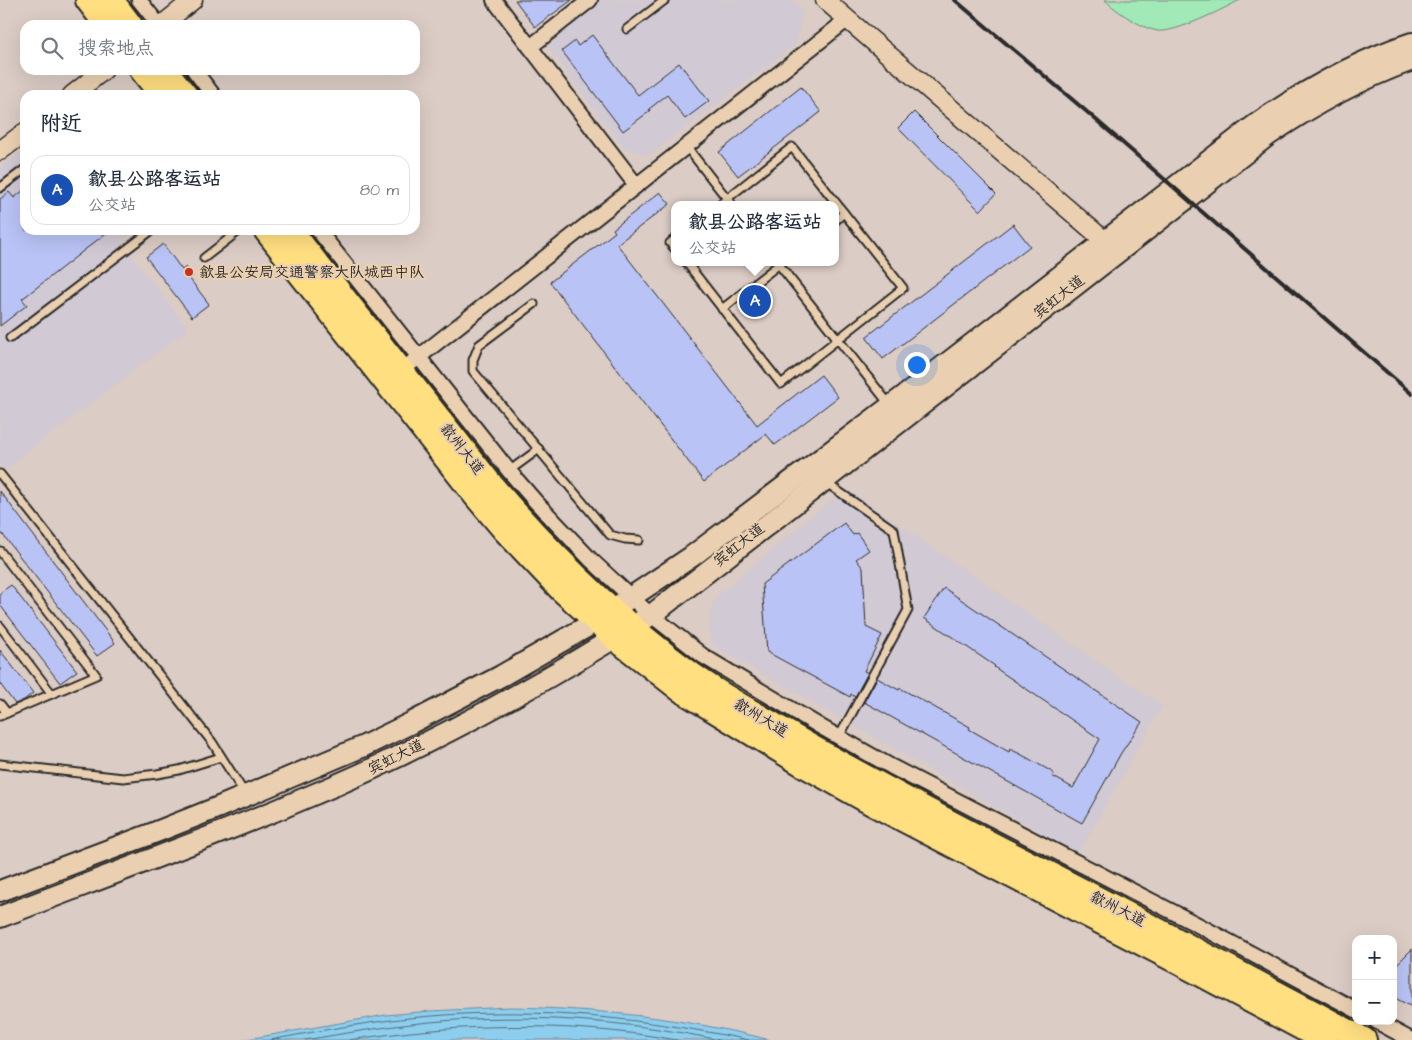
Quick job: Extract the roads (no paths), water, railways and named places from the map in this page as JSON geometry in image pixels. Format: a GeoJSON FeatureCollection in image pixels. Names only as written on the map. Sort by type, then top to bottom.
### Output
{"type":"FeatureCollection","features":[{"type":"Feature","properties":{"kind":"highway"},"geometry":{"type":"LineString","coordinates":[[88,0],[103,20]]}},
{"type":"Feature","properties":{"kind":"highway"},"geometry":{"type":"LineString","coordinates":[[111,0],[126,20]]}},
{"type":"Feature","properties":{"kind":"highway"},"geometry":{"type":"LineString","coordinates":[[146,75],[158,90]]}},
{"type":"Feature","properties":{"kind":"highway"},"geometry":{"type":"LineString","coordinates":[[170,75],[181,90]]}},
{"type":"Feature","properties":{"kind":"highway","name":"歙州大道"},"geometry":{"type":"LineString","coordinates":[[270,235],[477,497],[532,559],[604,615],[680,689],[801,763],[904,820],[1326,1040]]}},
{"type":"Feature","properties":{"kind":"highway","name":"歙州大道"},"geometry":{"type":"LineString","coordinates":[[294,235],[409,364],[492,485],[574,576],[604,615]]}},
{"type":"Feature","properties":{"kind":"highway","name":"歙州大道"},"geometry":{"type":"LineString","coordinates":[[623,632],[810,747],[897,795],[1187,945],[1364,1040]]}},
{"type":"Feature","properties":{"kind":"main road","name":"宾虹大道"},"geometry":{"type":"LineString","coordinates":[[0,917],[169,854],[375,768],[513,698],[623,632],[651,614],[822,481],[1111,247],[1258,123],[1285,105],[1343,72],[1412,43]]}},
{"type":"Feature","properties":{"kind":"main road","name":"宾虹大道"},"geometry":{"type":"LineString","coordinates":[[0,891],[151,834],[328,762],[411,723],[508,672],[632,598],[690,557],[890,407],[1293,118],[1350,85],[1412,60]]}},
{"type":"Feature","properties":{"kind":"street"},"geometry":{"type":"LineString","coordinates":[[139,0],[156,20]]}},
{"type":"Feature","properties":{"kind":"street"},"geometry":{"type":"LineString","coordinates":[[167,20],[194,0]]}},
{"type":"Feature","properties":{"kind":"street"},"geometry":{"type":"LineString","coordinates":[[494,0],[636,185]]}},
{"type":"Feature","properties":{"kind":"street"},"geometry":{"type":"LineString","coordinates":[[530,47],[590,0]]}},
{"type":"Feature","properties":{"kind":"street"},"geometry":{"type":"LineString","coordinates":[[825,0],[1111,247]]}},
{"type":"Feature","properties":{"kind":"street"},"geometry":{"type":"LineString","coordinates":[[409,364],[848,19]]}},
{"type":"Feature","properties":{"kind":"street"},"geometry":{"type":"LineString","coordinates":[[78,90],[98,75]]}},
{"type":"Feature","properties":{"kind":"street"},"geometry":{"type":"LineString","coordinates":[[198,75],[209,90]]}},
{"type":"Feature","properties":{"kind":"street"},"geometry":{"type":"LineString","coordinates":[[0,151],[20,136]]}},
{"type":"Feature","properties":{"kind":"street"},"geometry":{"type":"LineString","coordinates":[[321,235],[409,364],[590,559],[632,598],[703,656],[770,697],[900,771],[1198,925],[1352,1008]]}},
{"type":"Feature","properties":{"kind":"street"},"geometry":{"type":"LineString","coordinates":[[1383,1025],[1411,1040]]}},
{"type":"Feature","properties":{"kind":"lane"},"geometry":{"type":"LineString","coordinates":[[627,29],[666,0]]}},
{"type":"Feature","properties":{"kind":"lane"},"geometry":{"type":"LineString","coordinates":[[686,146],[729,201]]}},
{"type":"Feature","properties":{"kind":"lane"},"geometry":{"type":"LineString","coordinates":[[724,201],[792,147],[834,201]]}},
{"type":"Feature","properties":{"kind":"lane"},"geometry":{"type":"LineString","coordinates":[[0,188],[20,173]]}},
{"type":"Feature","properties":{"kind":"lane"},"geometry":{"type":"LineString","coordinates":[[689,266],[781,384],[903,288],[839,208]]}},
{"type":"Feature","properties":{"kind":"lane"},"geometry":{"type":"LineString","coordinates":[[839,218],[844,214]]}},
{"type":"Feature","properties":{"kind":"lane"},"geometry":{"type":"LineString","coordinates":[[10,338],[145,235]]}},
{"type":"Feature","properties":{"kind":"lane"},"geometry":{"type":"LineString","coordinates":[[204,258],[234,235]]}},
{"type":"Feature","properties":{"kind":"lane"},"geometry":{"type":"LineString","coordinates":[[722,309],[776,266]]}},
{"type":"Feature","properties":{"kind":"lane"},"geometry":{"type":"LineString","coordinates":[[782,266],[890,407]]}},
{"type":"Feature","properties":{"kind":"lane"},"geometry":{"type":"LineString","coordinates":[[534,304],[479,346],[475,352],[473,371],[610,536],[639,540]]}},
{"type":"Feature","properties":{"kind":"lane"},"geometry":{"type":"LineString","coordinates":[[509,471],[538,450]]}},
{"type":"Feature","properties":{"kind":"lane"},"geometry":{"type":"LineString","coordinates":[[0,474],[212,742],[246,796]]}},
{"type":"Feature","properties":{"kind":"lane"},"geometry":{"type":"LineString","coordinates":[[822,481],[894,530],[908,610],[839,737]]}},
{"type":"Feature","properties":{"kind":"lane"},"geometry":{"type":"LineString","coordinates":[[0,550],[96,675],[4,714],[0,704]]}},
{"type":"Feature","properties":{"kind":"lane"},"geometry":{"type":"LineString","coordinates":[[0,626],[52,694]]}},
{"type":"Feature","properties":{"kind":"lane"},"geometry":{"type":"LineString","coordinates":[[0,764],[123,778],[179,770],[221,757]]}},
{"type":"Feature","properties":{"kind":"water"},"geometry":{"type":"Polygon","coordinates":[[[511,1007],[576,1010],[674,1020],[770,1040],[242,1040],[386,1015],[511,1007]]]}},
{"type":"Feature","properties":{"kind":"railway"},"geometry":{"type":"LineString","coordinates":[[955,0],[1412,394]]}},
{"type":"Feature","properties":{"kind":"place","name":"歙县公安局交通警察大队城西中队"},"geometry":{"type":"Point","coordinates":[189,272]}},
{"type":"Feature","properties":{"kind":"place","name":"歙县公路客运站"},"geometry":{"type":"Point","coordinates":[755,301]}}]}
